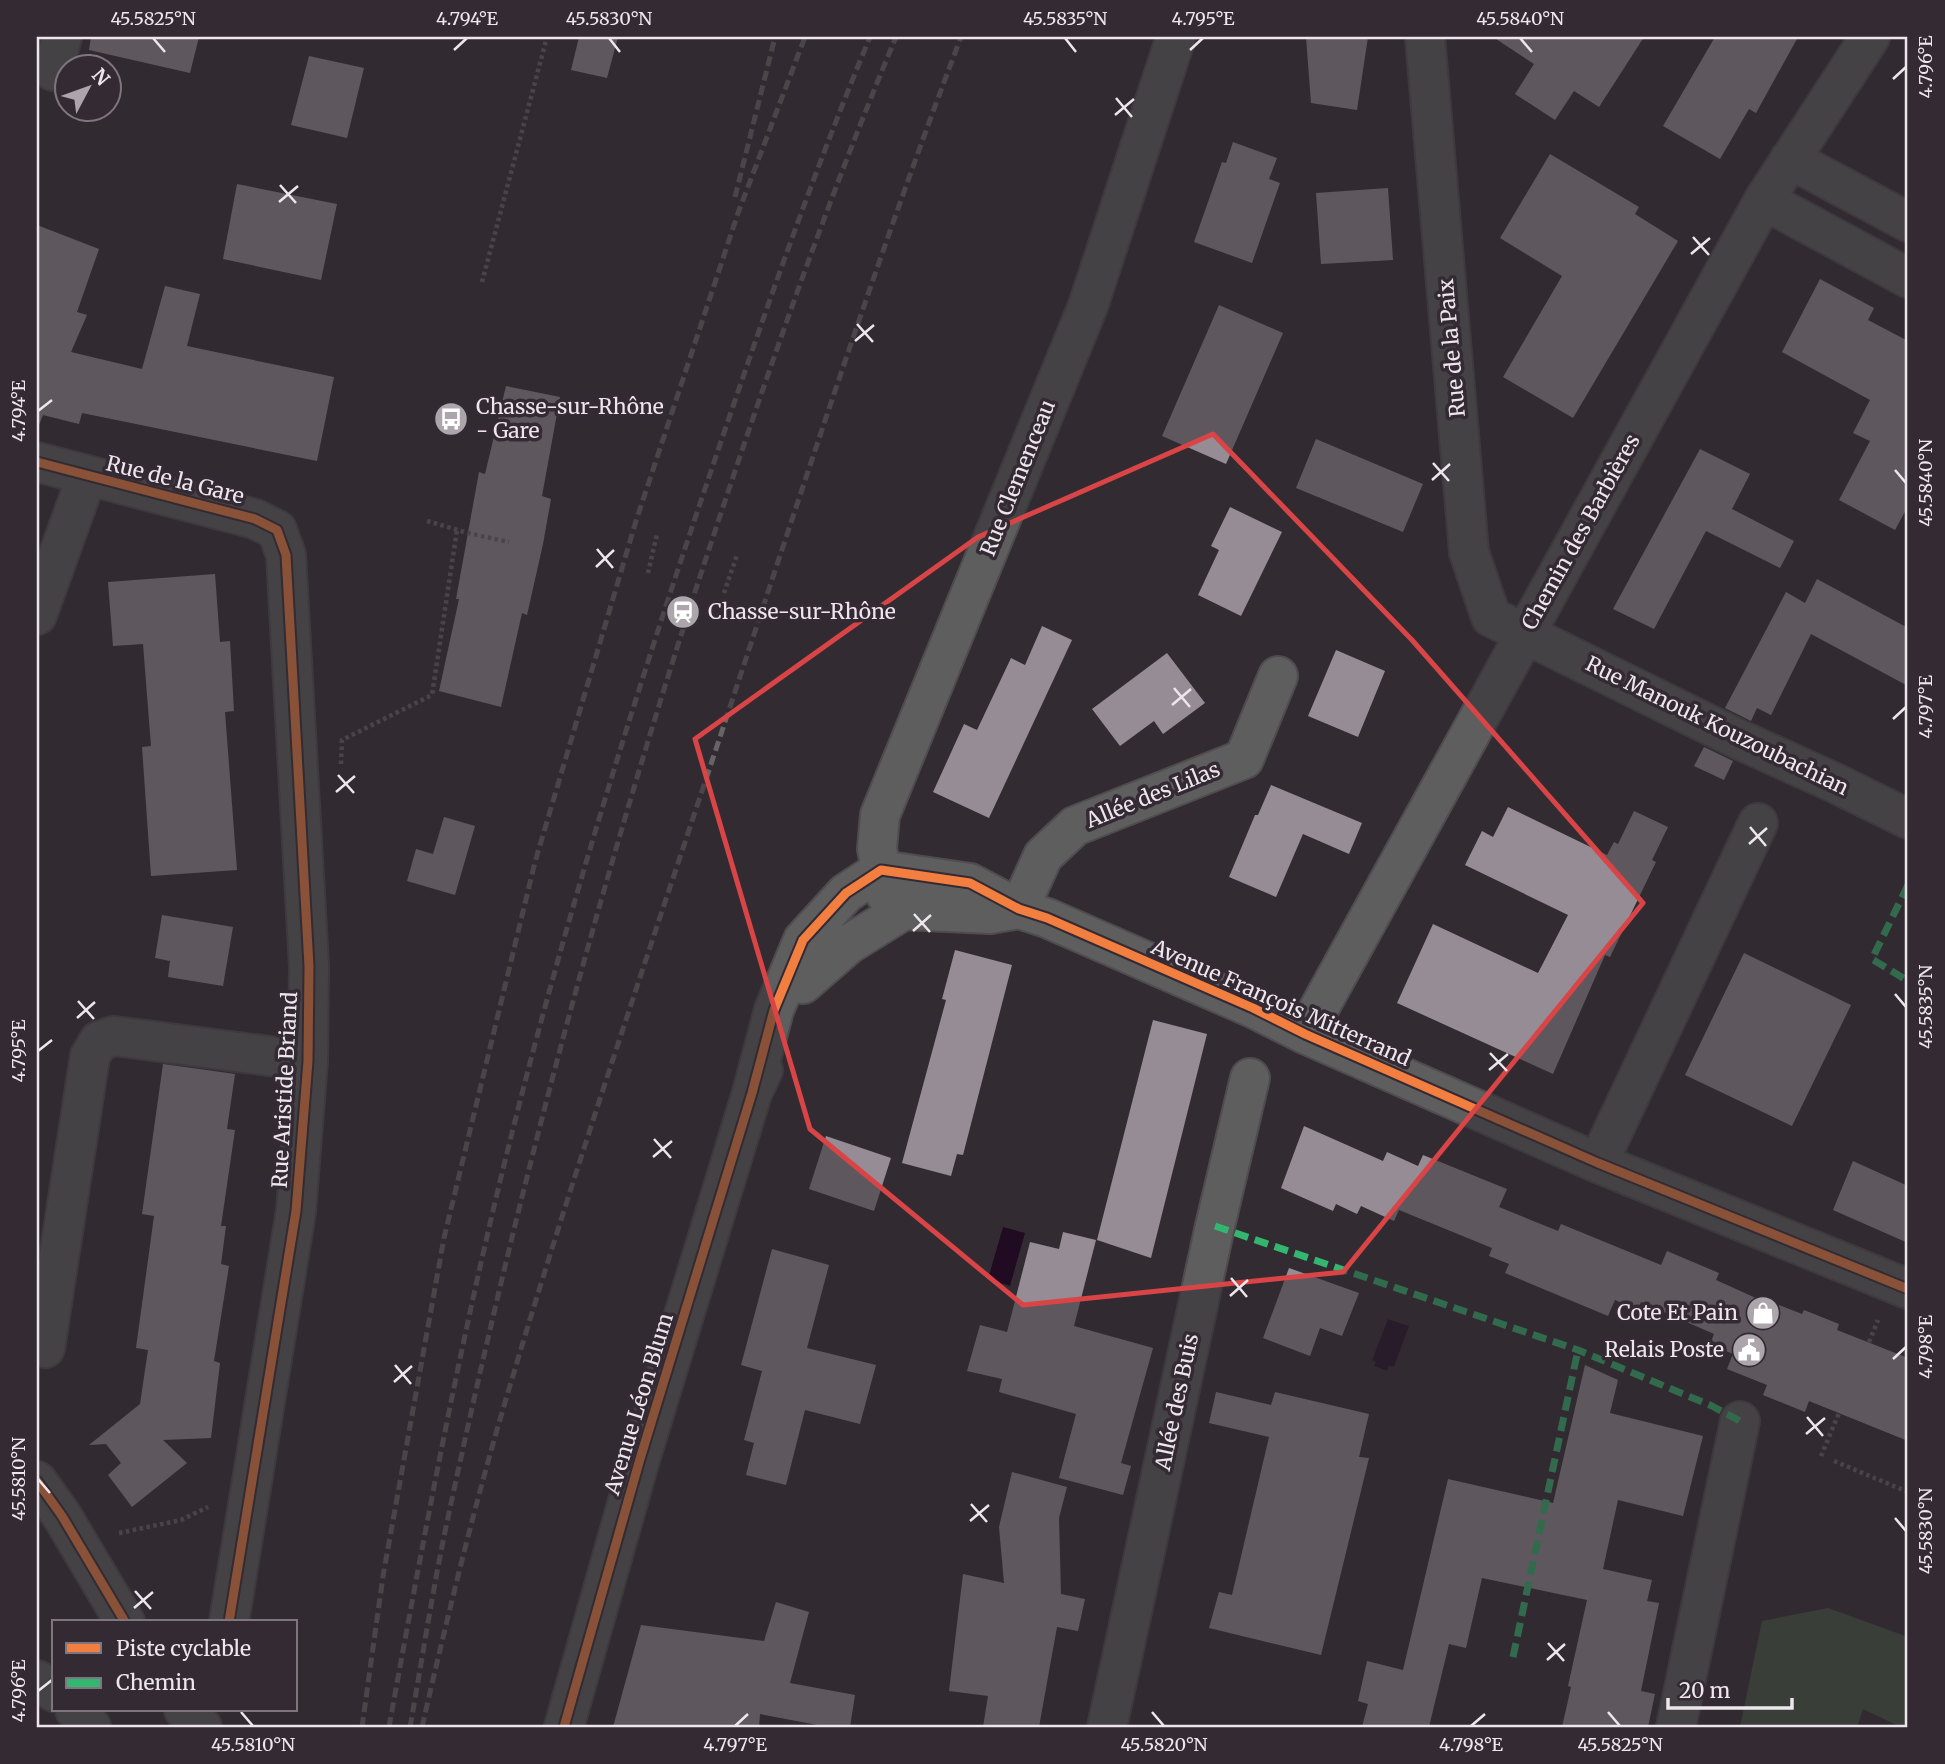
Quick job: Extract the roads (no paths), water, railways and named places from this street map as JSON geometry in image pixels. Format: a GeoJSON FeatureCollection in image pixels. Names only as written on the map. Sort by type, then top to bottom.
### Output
{"type":"FeatureCollection","features":[{"type":"Feature","properties":{"kind":"street","name":"Rue Clemenceau"},"geometry":{"type":"LineString","coordinates":[[890,892],[877,849],[880,815],[1088,306],[1176,37]]}},
{"type":"Feature","properties":{"kind":"street","name":"Rue de la Paix"},"geometry":{"type":"LineString","coordinates":[[1425,37],[1469,552],[1491,617],[1525,634]]}},
{"type":"Feature","properties":{"kind":"street","name":"Chemin des Barbières"},"geometry":{"type":"LineString","coordinates":[[1305,1034],[1763,200],[1870,37]]}},
{"type":"Feature","properties":{"kind":"street"},"geometry":{"type":"LineString","coordinates":[[1790,159],[1908,222]]}},
{"type":"Feature","properties":{"kind":"street"},"geometry":{"type":"LineString","coordinates":[[1763,200],[1908,278]]}},
{"type":"Feature","properties":{"kind":"street","name":"Rue de la Gare"},"geometry":{"type":"LineString","coordinates":[[37,462],[255,519],[277,530],[286,555]]}},
{"type":"Feature","properties":{"kind":"street"},"geometry":{"type":"LineString","coordinates":[[37,615],[87,476]]}},
{"type":"Feature","properties":{"kind":"street","name":"Rue Aristide Briand"},"geometry":{"type":"LineString","coordinates":[[229,1620],[296,1211],[308,1061],[309,966],[286,555]]}},
{"type":"Feature","properties":{"kind":"street","name":"Rue Manouk Kouzoubachian"},"geometry":{"type":"LineString","coordinates":[[1525,634],[1908,819]]}},
{"type":"Feature","properties":{"kind":"street","name":"Allée des Lilas"},"geometry":{"type":"LineString","coordinates":[[1019,909],[1043,856],[1075,826],[1244,758],[1278,676]]}},
{"type":"Feature","properties":{"kind":"street"},"geometry":{"type":"LineString","coordinates":[[1598,1163],[1758,823]]}},
{"type":"Feature","properties":{"kind":"street","name":"Avenue François Mitterrand"},"geometry":{"type":"LineString","coordinates":[[890,892],[990,914],[1019,909],[1046,918],[1598,1163],[1908,1289]]}},
{"type":"Feature","properties":{"kind":"street","name":"Avenue Léon Blum"},"geometry":{"type":"LineString","coordinates":[[564,1727],[640,1459],[752,1093],[803,984],[849,944],[890,892]]}},
{"type":"Feature","properties":{"kind":"street"},"geometry":{"type":"LineString","coordinates":[[752,1093],[774,1010],[803,940],[846,893],[890,892]]}},
{"type":"Feature","properties":{"kind":"street"},"geometry":{"type":"LineString","coordinates":[[45,1348],[90,1056],[99,1041],[114,1036],[308,1061]]}},
{"type":"Feature","properties":{"kind":"street","name":"Allée des Buis"},"geometry":{"type":"LineString","coordinates":[[1107,1727],[1209,1254],[1250,1078]]}},
{"type":"Feature","properties":{"kind":"street"},"geometry":{"type":"LineString","coordinates":[[1676,1727],[1740,1421]]}},
{"type":"Feature","properties":{"kind":"street"},"geometry":{"type":"LineString","coordinates":[[37,1481],[78,1542],[124,1620]]}},
{"type":"Feature","properties":{"kind":"street"},"geometry":{"type":"LineString","coordinates":[[37,1680],[52,1691]]}},
{"type":"Feature","properties":{"kind":"street"},"geometry":{"type":"LineString","coordinates":[[77,1712],[91,1727]]}},
{"type":"Feature","properties":{"kind":"railway"},"geometry":{"type":"LineString","coordinates":[[735,197],[775,37]]}},
{"type":"Feature","properties":{"kind":"railway"},"geometry":{"type":"LineString","coordinates":[[362,1727],[383,1576],[444,1238],[535,862],[636,521],[738,213],[805,37]]}},
{"type":"Feature","properties":{"kind":"railway"},"geometry":{"type":"LineString","coordinates":[[389,1727],[462,1347],[496,1196],[558,959],[630,717],[709,477],[806,200],[870,37]]}},
{"type":"Feature","properties":{"kind":"railway"},"geometry":{"type":"LineString","coordinates":[[410,1727],[441,1552],[474,1398],[536,1142],[605,888],[681,635],[762,391],[826,213],[896,37]]}},
{"type":"Feature","properties":{"kind":"railway"},"geometry":{"type":"LineString","coordinates":[[422,1727],[490,1455],[574,1179],[828,411],[961,37]]}},
{"type":"Feature","properties":{"kind":"place","name":"Chasse-sur-Rhône - Gare"},"geometry":{"type":"Point","coordinates":[451,419]}},
{"type":"Feature","properties":{"kind":"place","name":"Chasse-sur-Rhône"},"geometry":{"type":"Point","coordinates":[683,612]}},
{"type":"Feature","properties":{"kind":"place","name":"Cote Et Pain"},"geometry":{"type":"Point","coordinates":[1763,1313]}},
{"type":"Feature","properties":{"kind":"place","name":"Relais Poste"},"geometry":{"type":"Point","coordinates":[1749,1350]}}]}
